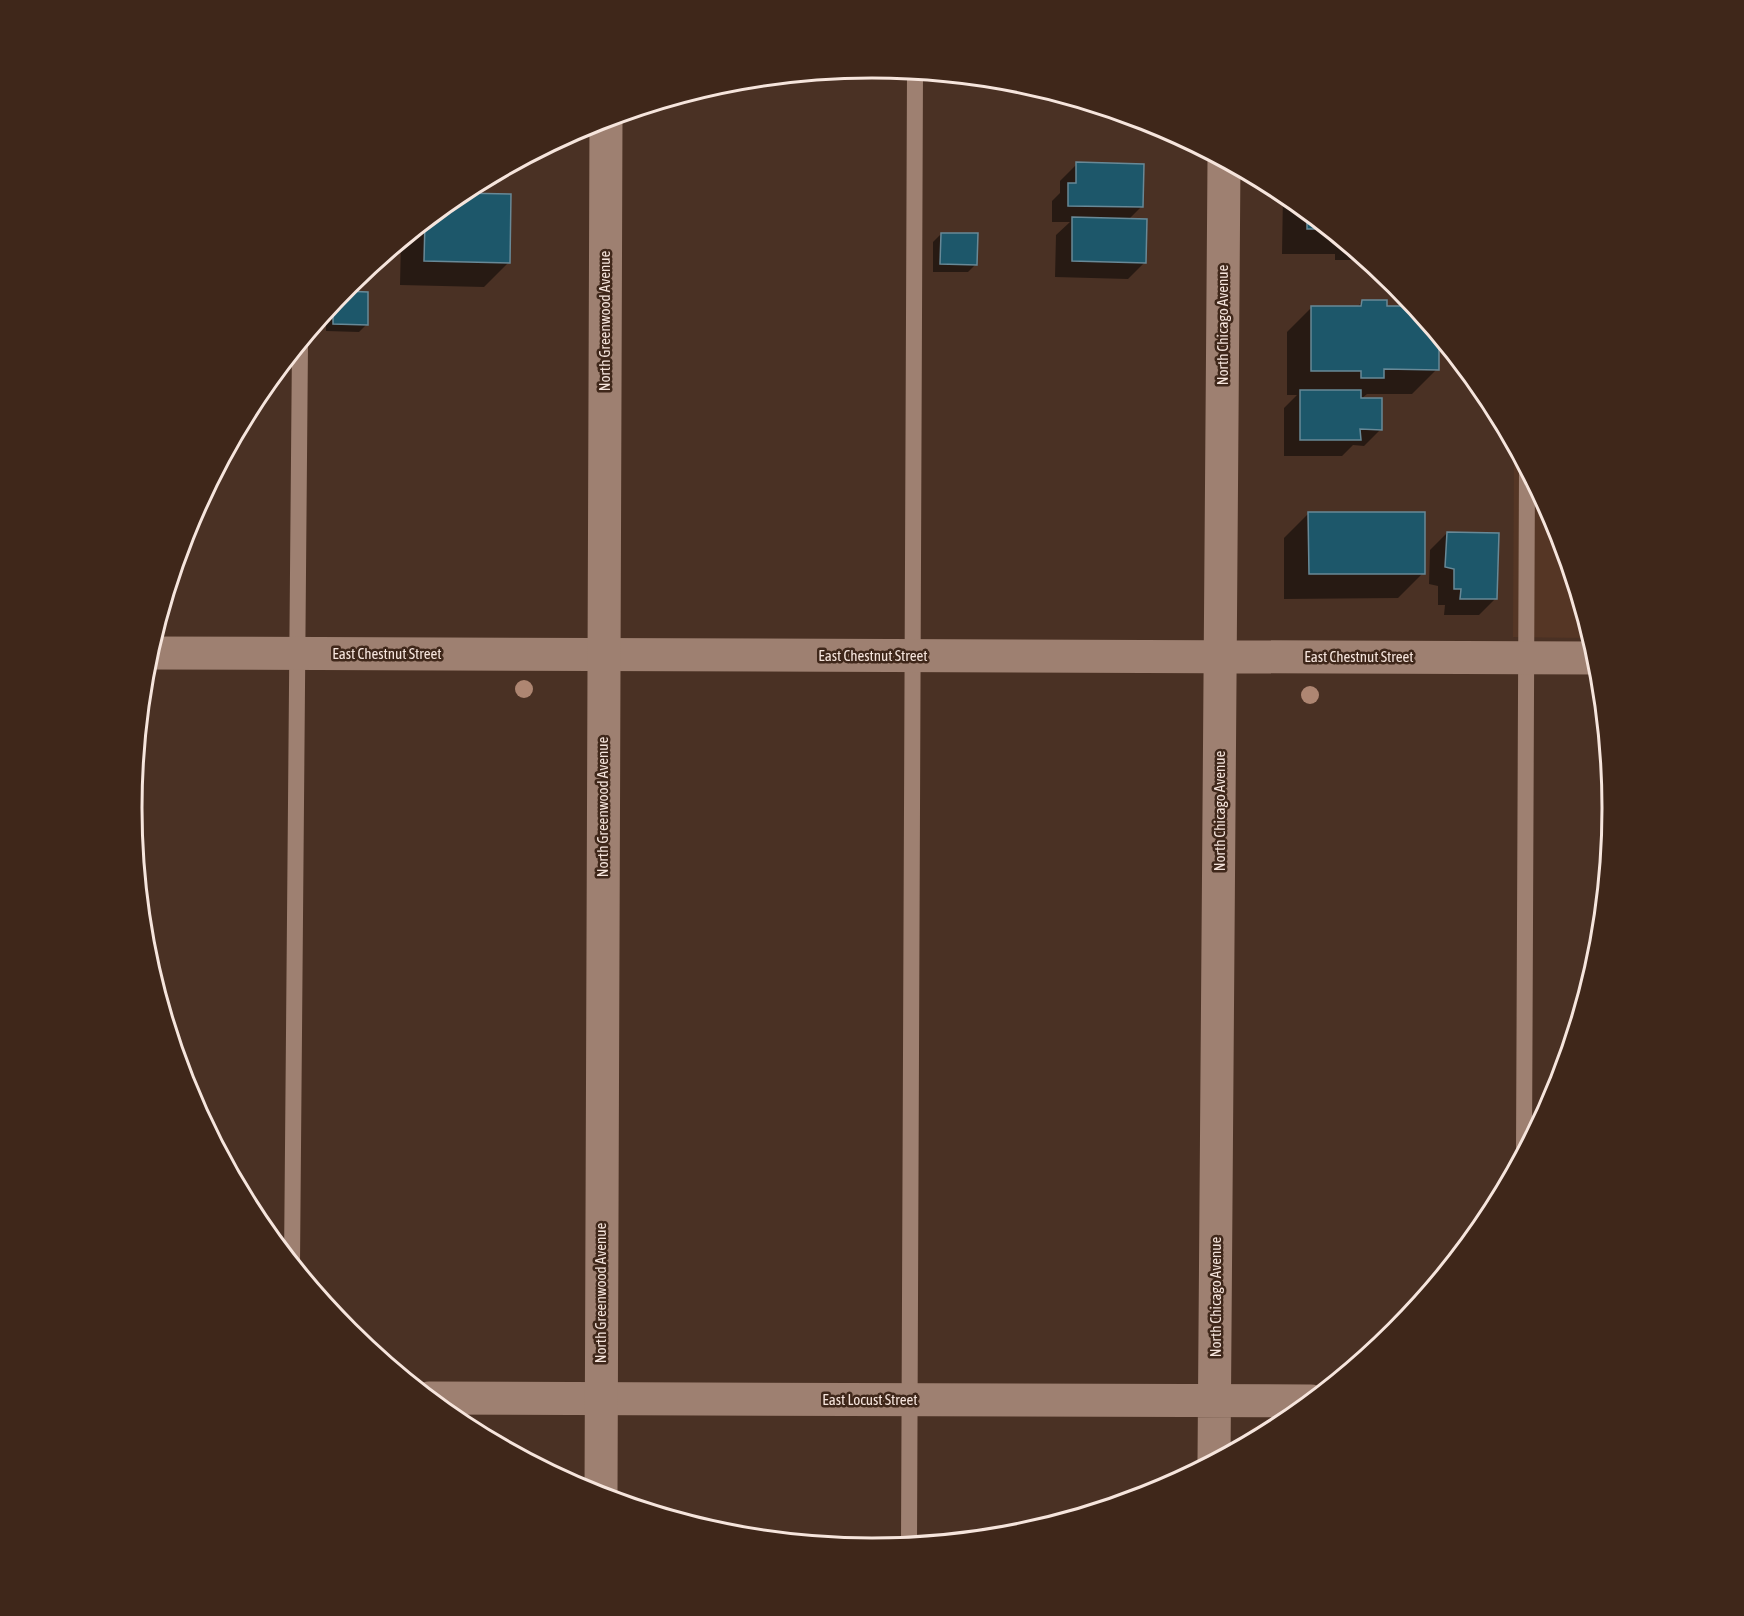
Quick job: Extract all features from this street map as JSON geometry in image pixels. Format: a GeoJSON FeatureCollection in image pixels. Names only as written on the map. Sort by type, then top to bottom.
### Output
{"type":"FeatureCollection","features":[{"type":"Feature","properties":{"kind":"street","name":"North Greenwood Avenue"},"geometry":{"type":"LineString","coordinates":[[601,1485],[606,129]]}},
{"type":"Feature","properties":{"kind":"street","name":"North Chicago Avenue"},"geometry":{"type":"LineString","coordinates":[[1214,1452],[1224,169]]}},
{"type":"Feature","properties":{"kind":"street","name":"East Chestnut Street"},"geometry":{"type":"LineString","coordinates":[[159,653],[1586,658]]}},
{"type":"Feature","properties":{"kind":"street","name":"East Locust Street"},"geometry":{"type":"LineString","coordinates":[[443,1398],[1297,1401]]}},
{"type":"Feature","properties":{"kind":"lane"},"geometry":{"type":"LineString","coordinates":[[909,1536],[915,80]]}},
{"type":"Feature","properties":{"kind":"lane"},"geometry":{"type":"LineString","coordinates":[[292,1251],[300,355]]}},
{"type":"Feature","properties":{"kind":"lane"},"geometry":{"type":"LineString","coordinates":[[1524,1136],[1527,485]]}},
{"type":"Feature","properties":{"kind":"shaded area"},"geometry":{"type":"Polygon","coordinates":[[[1514,461],[1527,485],[1563,573],[1581,638],[1513,637],[1514,461]]]}},
{"type":"Feature","properties":{"kind":"shaded area"},"geometry":{"type":"Polygon","coordinates":[[[1266,1422],[1248,1433],[1251,1428],[1266,1422]]]}},
{"type":"Feature","properties":{"kind":"building"},"geometry":{"type":"Polygon","coordinates":[[[1076,162],[1144,164],[1143,207],[1068,206],[1068,183],[1076,183],[1076,162]]]}},
{"type":"Feature","properties":{"kind":"building"},"geometry":{"type":"Polygon","coordinates":[[[479,193],[511,194],[510,263],[424,261],[425,232],[428,229],[479,193]]]}},
{"type":"Feature","properties":{"kind":"building"},"geometry":{"type":"Polygon","coordinates":[[[1072,217],[1147,219],[1146,263],[1072,261],[1072,217]]]}},
{"type":"Feature","properties":{"kind":"building"},"geometry":{"type":"Polygon","coordinates":[[[1307,222],[1316,229],[1307,229],[1307,222]]]}},
{"type":"Feature","properties":{"kind":"building"},"geometry":{"type":"Polygon","coordinates":[[[941,233],[978,233],[977,265],[940,264],[941,233]]]}},
{"type":"Feature","properties":{"kind":"building"},"geometry":{"type":"Polygon","coordinates":[[[356,292],[368,292],[368,325],[333,324],[333,316],[356,292]]]}},
{"type":"Feature","properties":{"kind":"building"},"geometry":{"type":"Polygon","coordinates":[[[1362,300],[1387,300],[1387,306],[1401,306],[1439,349],[1439,370],[1384,369],[1384,378],[1361,378],[1361,371],[1311,371],[1311,306],[1361,306],[1362,300]]]}},
{"type":"Feature","properties":{"kind":"building"},"geometry":{"type":"Polygon","coordinates":[[[1300,390],[1361,390],[1361,398],[1382,398],[1382,430],[1360,429],[1361,440],[1300,440],[1300,390]]]}},
{"type":"Feature","properties":{"kind":"building"},"geometry":{"type":"Polygon","coordinates":[[[1308,512],[1425,512],[1425,574],[1309,574],[1308,512]]]}},
{"type":"Feature","properties":{"kind":"building"},"geometry":{"type":"Polygon","coordinates":[[[1447,532],[1499,533],[1497,599],[1460,599],[1461,589],[1454,589],[1454,569],[1445,567],[1447,532]]]}}]}
